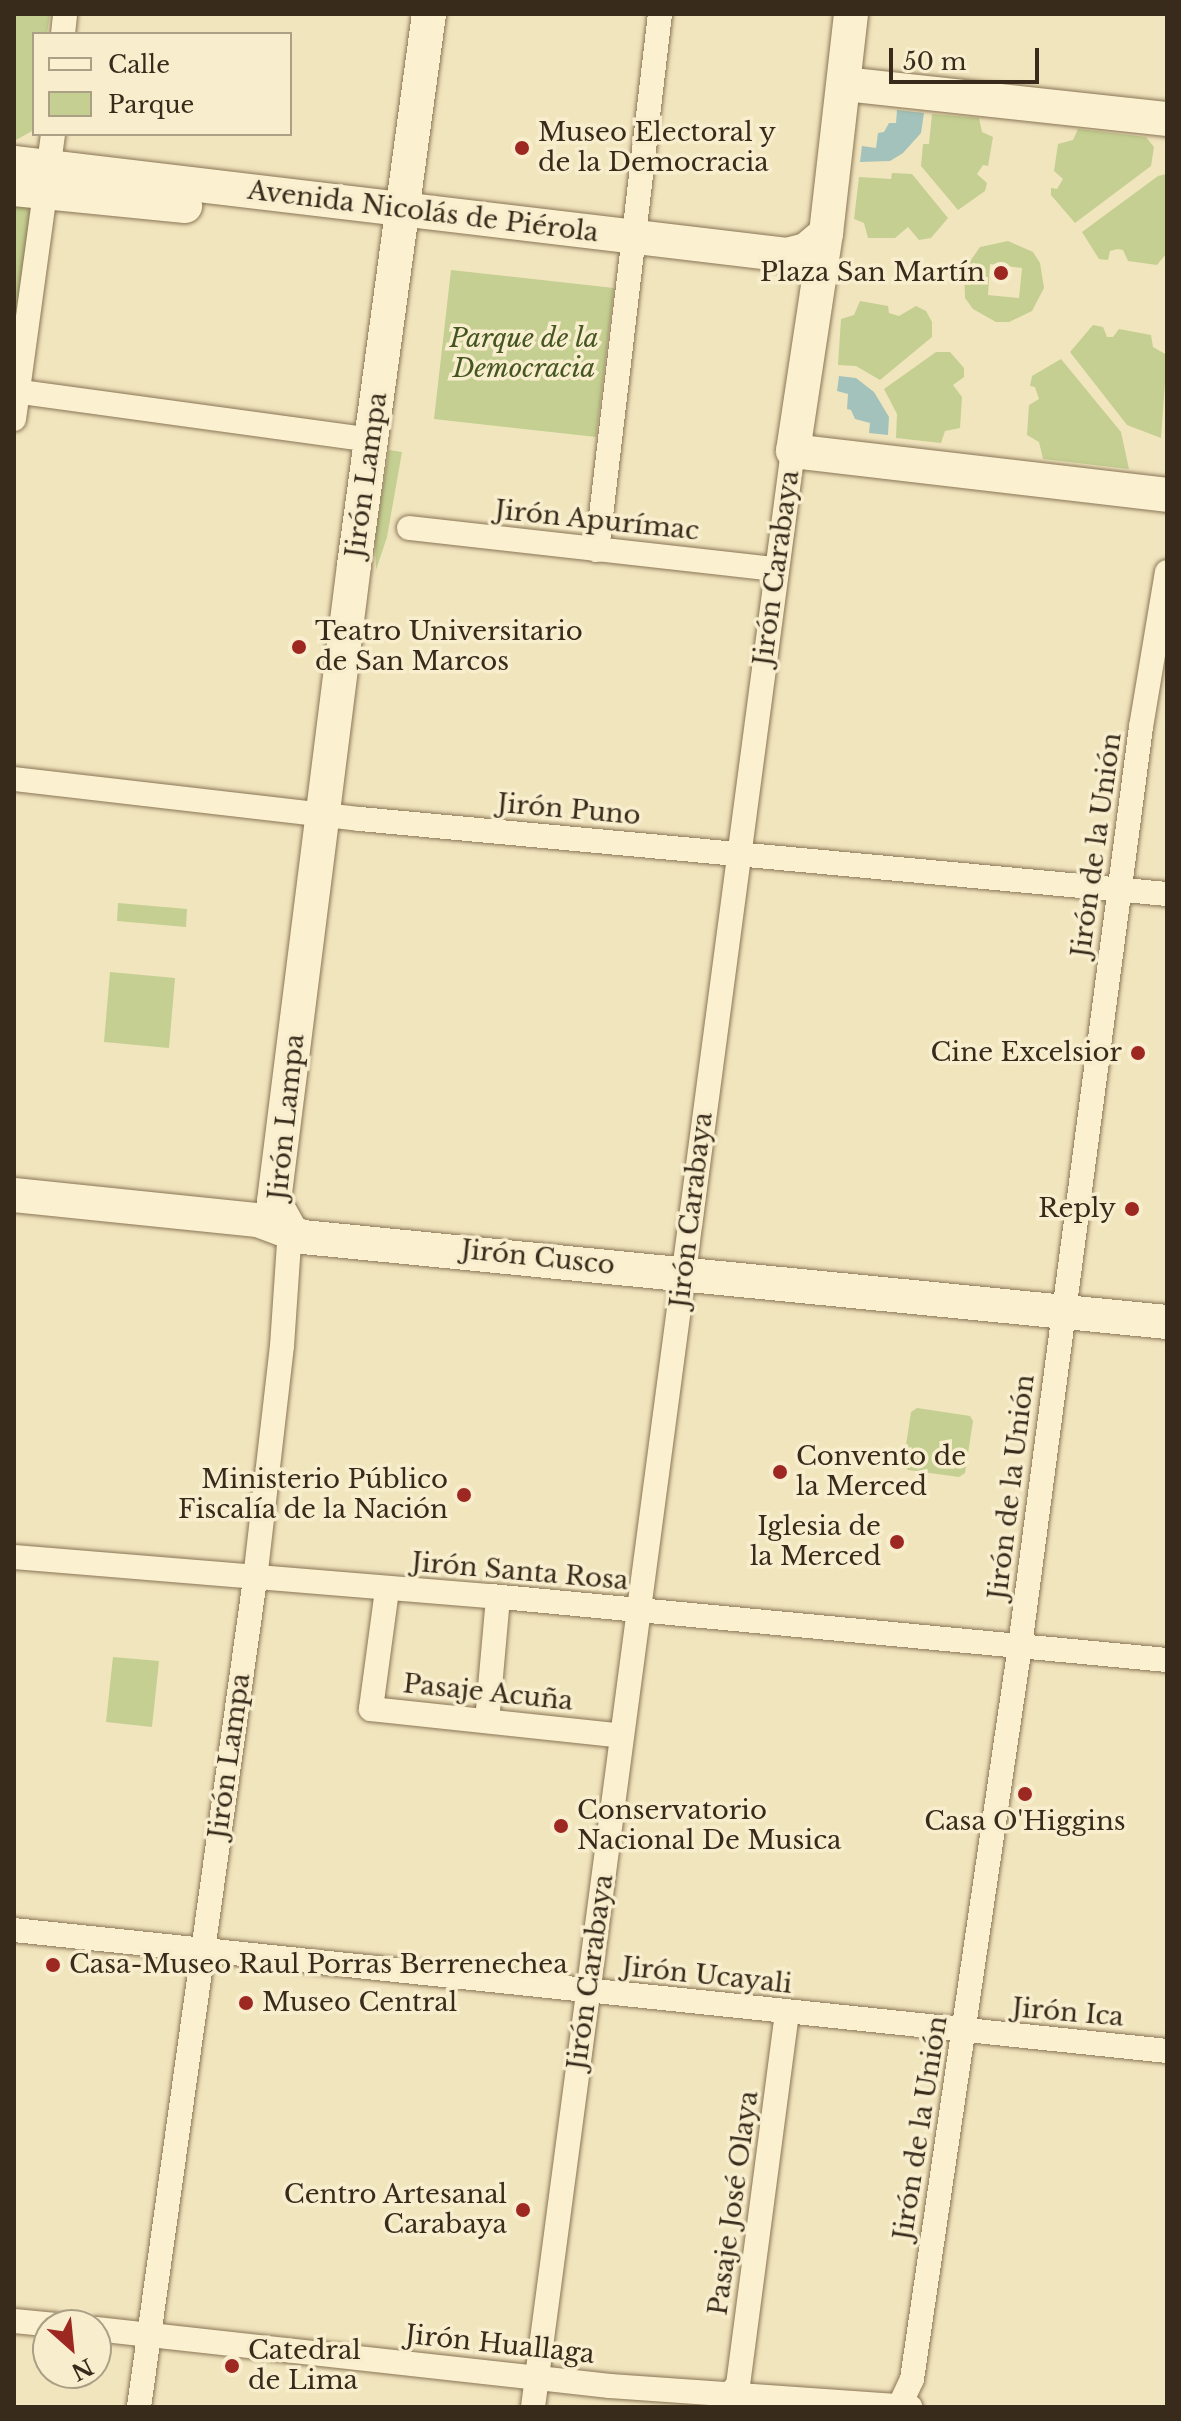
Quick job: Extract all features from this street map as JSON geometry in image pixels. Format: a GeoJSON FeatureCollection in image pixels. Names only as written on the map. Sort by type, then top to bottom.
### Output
{"type":"FeatureCollection","features":[{"type":"Feature","properties":{"kind":"street","name":"Jirón Lampa"},"geometry":{"type":"LineString","coordinates":[[139,2407],[255,1579],[282,1346],[290,1230],[274,1201],[429,14]]}},
{"type":"Feature","properties":{"kind":"street"},"geometry":{"type":"LineString","coordinates":[[597,550],[660,14]]}},
{"type":"Feature","properties":{"kind":"street","name":"Jirón Carabaya"},"geometry":{"type":"LineString","coordinates":[[533,2407],[777,569],[826,233],[851,14]]}},
{"type":"Feature","properties":{"kind":"street"},"geometry":{"type":"LineString","coordinates":[[844,84],[1167,119]]}},
{"type":"Feature","properties":{"kind":"street","name":"Avenida Nicolás de Piérola"},"geometry":{"type":"LineString","coordinates":[[14,163],[40,170],[634,249],[797,278],[817,295]]}},
{"type":"Feature","properties":{"kind":"street"},"geometry":{"type":"LineString","coordinates":[[14,419],[40,170]]}},
{"type":"Feature","properties":{"kind":"street","name":"Avenida Nicolás de Piérola"},"geometry":{"type":"LineString","coordinates":[[634,249],[787,255],[806,250],[826,233]]}},
{"type":"Feature","properties":{"kind":"street"},"geometry":{"type":"LineString","coordinates":[[16,391],[373,440]]}},
{"type":"Feature","properties":{"kind":"street"},"geometry":{"type":"LineString","coordinates":[[793,451],[1167,495]]}},
{"type":"Feature","properties":{"kind":"street","name":"Jirón Apurímac"},"geometry":{"type":"LineString","coordinates":[[409,528],[777,569]]}},
{"type":"Feature","properties":{"kind":"street","name":"Jirón de la Unión"},"geometry":{"type":"LineString","coordinates":[[899,2406],[912,2379],[964,2032],[1020,1646],[1119,889],[1167,572]]}},
{"type":"Feature","properties":{"kind":"street","name":"Jirón Puno"},"geometry":{"type":"LineString","coordinates":[[14,779],[324,815],[1167,894]]}},
{"type":"Feature","properties":{"kind":"street","name":"Jirón Cusco"},"geometry":{"type":"LineString","coordinates":[[14,1195],[258,1220],[303,1237],[684,1272],[1167,1322]]}},
{"type":"Feature","properties":{"kind":"street","name":"Jirón Santa Rosa"},"geometry":{"type":"LineString","coordinates":[[14,1557],[387,1590],[491,1596],[1167,1660]]}},
{"type":"Feature","properties":{"kind":"street","name":"Pasaje Acuña"},"geometry":{"type":"LineString","coordinates":[[387,1590],[371,1709],[622,1736]]}},
{"type":"Feature","properties":{"kind":"street"},"geometry":{"type":"LineString","coordinates":[[480,1721],[491,1596]]}},
{"type":"Feature","properties":{"kind":"street","name":"Jirón Ucayali"},"geometry":{"type":"LineString","coordinates":[[14,1930],[964,2032]]}},
{"type":"Feature","properties":{"kind":"street","name":"Pasaje José Olaya"},"geometry":{"type":"LineString","coordinates":[[728,2396],[738,2385],[787,2013]]}},
{"type":"Feature","properties":{"kind":"street","name":"Jirón Ica"},"geometry":{"type":"LineString","coordinates":[[964,2032],[1167,2051]]}},
{"type":"Feature","properties":{"kind":"street","name":"Jirón Huallaga"},"geometry":{"type":"LineString","coordinates":[[112,2331],[537,2378],[728,2396],[910,2407]]}},
{"type":"Feature","properties":{"kind":"green space"},"geometry":{"type":"Polygon","coordinates":[[[14,14],[50,14],[47,32],[32,32],[32,131],[14,141],[14,14]]]}},
{"type":"Feature","properties":{"kind":"green space"},"geometry":{"type":"Polygon","coordinates":[[[932,114],[979,118],[982,132],[993,137],[988,166],[983,165],[977,174],[987,183],[985,191],[958,210],[921,166],[923,144],[929,144],[932,114]]]}},
{"type":"Feature","properties":{"kind":"green space"},"geometry":{"type":"Polygon","coordinates":[[[1078,129],[1146,137],[1154,147],[1151,166],[1075,223],[1051,195],[1051,188],[1057,189],[1063,179],[1054,171],[1058,144],[1073,140],[1078,129]]]}},
{"type":"Feature","properties":{"kind":"green space"},"geometry":{"type":"Polygon","coordinates":[[[892,173],[912,174],[948,218],[931,238],[919,240],[908,227],[895,238],[868,238],[864,223],[854,219],[859,177],[891,179],[892,173]]]}},
{"type":"Feature","properties":{"kind":"green space"},"geometry":{"type":"Polygon","coordinates":[[[1167,174],[1167,253],[1157,265],[1128,261],[1123,250],[1117,249],[1110,251],[1108,260],[1099,259],[1082,232],[1158,176],[1167,174]]]}},
{"type":"Feature","properties":{"kind":"green space"},"geometry":{"type":"Polygon","coordinates":[[[14,199],[32,205],[14,368],[14,199]]]}},
{"type":"Feature","properties":{"kind":"green space"},"geometry":{"type":"Polygon","coordinates":[[[1008,241],[1033,252],[1040,263],[1044,288],[1032,311],[1009,322],[996,322],[973,309],[965,298],[964,270],[980,247],[1008,241]],[[990,264],[988,295],[1019,298],[1022,268],[990,264]]]}},
{"type":"Feature","properties":{"kind":"green space","name":"Parque de la Democracia"},"geometry":{"type":"Polygon","coordinates":[[[451,270],[614,288],[596,437],[434,419],[451,270]]]}},
{"type":"Feature","properties":{"kind":"green space"},"geometry":{"type":"Polygon","coordinates":[[[860,301],[888,306],[889,313],[899,316],[916,306],[926,311],[932,322],[932,337],[880,380],[856,366],[838,365],[841,319],[854,315],[860,301]]]}},
{"type":"Feature","properties":{"kind":"green space"},"geometry":{"type":"Polygon","coordinates":[[[1093,325],[1103,327],[1107,337],[1113,337],[1119,329],[1151,335],[1153,347],[1167,355],[1161,438],[1127,425],[1070,352],[1093,325]]]}},
{"type":"Feature","properties":{"kind":"green space"},"geometry":{"type":"Polygon","coordinates":[[[936,352],[950,352],[964,368],[964,377],[953,385],[962,397],[960,428],[945,431],[941,443],[896,438],[897,414],[884,389],[936,352]]]}},
{"type":"Feature","properties":{"kind":"green space"},"geometry":{"type":"Polygon","coordinates":[[[1061,359],[1121,432],[1129,469],[1043,459],[1039,442],[1027,435],[1029,405],[1039,399],[1035,387],[1030,386],[1032,376],[1061,359]]]}},
{"type":"Feature","properties":{"kind":"green space"},"geometry":{"type":"Polygon","coordinates":[[[389,450],[402,452],[387,537],[376,570],[375,536],[389,450]]]}},
{"type":"Feature","properties":{"kind":"green space"},"geometry":{"type":"Polygon","coordinates":[[[118,903],[187,909],[186,927],[117,921],[118,903]]]}},
{"type":"Feature","properties":{"kind":"green space"},"geometry":{"type":"Polygon","coordinates":[[[110,972],[175,978],[169,1048],[104,1042],[110,972]]]}},
{"type":"Feature","properties":{"kind":"green space"},"geometry":{"type":"Polygon","coordinates":[[[917,1408],[970,1416],[973,1421],[965,1473],[959,1477],[908,1470],[903,1465],[911,1412],[917,1408]]]}},
{"type":"Feature","properties":{"kind":"green space"},"geometry":{"type":"Polygon","coordinates":[[[113,1657],[159,1661],[152,1727],[106,1722],[113,1657]]]}},
{"type":"Feature","properties":{"kind":"water"},"geometry":{"type":"Polygon","coordinates":[[[897,110],[924,113],[921,133],[903,153],[890,161],[860,162],[862,146],[876,148],[878,133],[884,132],[889,123],[896,123],[897,110]]]}},
{"type":"Feature","properties":{"kind":"water"},"geometry":{"type":"Polygon","coordinates":[[[839,376],[856,378],[874,392],[889,417],[888,435],[869,433],[870,423],[855,419],[851,410],[847,409],[848,394],[837,391],[839,376]]]}},
{"type":"Feature","properties":{"kind":"place","name":"Museo Electoral y de la Democracia"},"geometry":{"type":"Point","coordinates":[522,148]}},
{"type":"Feature","properties":{"kind":"place","name":"Plaza San Martín"},"geometry":{"type":"Point","coordinates":[1001,273]}},
{"type":"Feature","properties":{"kind":"place","name":"Teatro Universitario de San Marcos"},"geometry":{"type":"Point","coordinates":[299,647]}},
{"type":"Feature","properties":{"kind":"place","name":"Cine Excelsior"},"geometry":{"type":"Point","coordinates":[1138,1053]}},
{"type":"Feature","properties":{"kind":"place","name":"Reply"},"geometry":{"type":"Point","coordinates":[1132,1209]}},
{"type":"Feature","properties":{"kind":"place","name":"Convento de la Merced"},"geometry":{"type":"Point","coordinates":[780,1472]}},
{"type":"Feature","properties":{"kind":"place","name":"Ministerio Público Fiscalía de la Nación"},"geometry":{"type":"Point","coordinates":[464,1495]}},
{"type":"Feature","properties":{"kind":"place","name":"Iglesia de la Merced"},"geometry":{"type":"Point","coordinates":[897,1542]}},
{"type":"Feature","properties":{"kind":"place","name":"Casa O'Higgins"},"geometry":{"type":"Point","coordinates":[1025,1794]}},
{"type":"Feature","properties":{"kind":"place","name":"Conservatorio Nacional De Musica"},"geometry":{"type":"Point","coordinates":[561,1826]}},
{"type":"Feature","properties":{"kind":"place","name":"Casa-Museo Raul Porras Berrenechea"},"geometry":{"type":"Point","coordinates":[53,1965]}},
{"type":"Feature","properties":{"kind":"place","name":"Museo Central"},"geometry":{"type":"Point","coordinates":[246,2003]}},
{"type":"Feature","properties":{"kind":"place","name":"Centro Artesanal Carabaya"},"geometry":{"type":"Point","coordinates":[523,2210]}},
{"type":"Feature","properties":{"kind":"place","name":"Catedral de Lima"},"geometry":{"type":"Point","coordinates":[232,2366]}}]}
